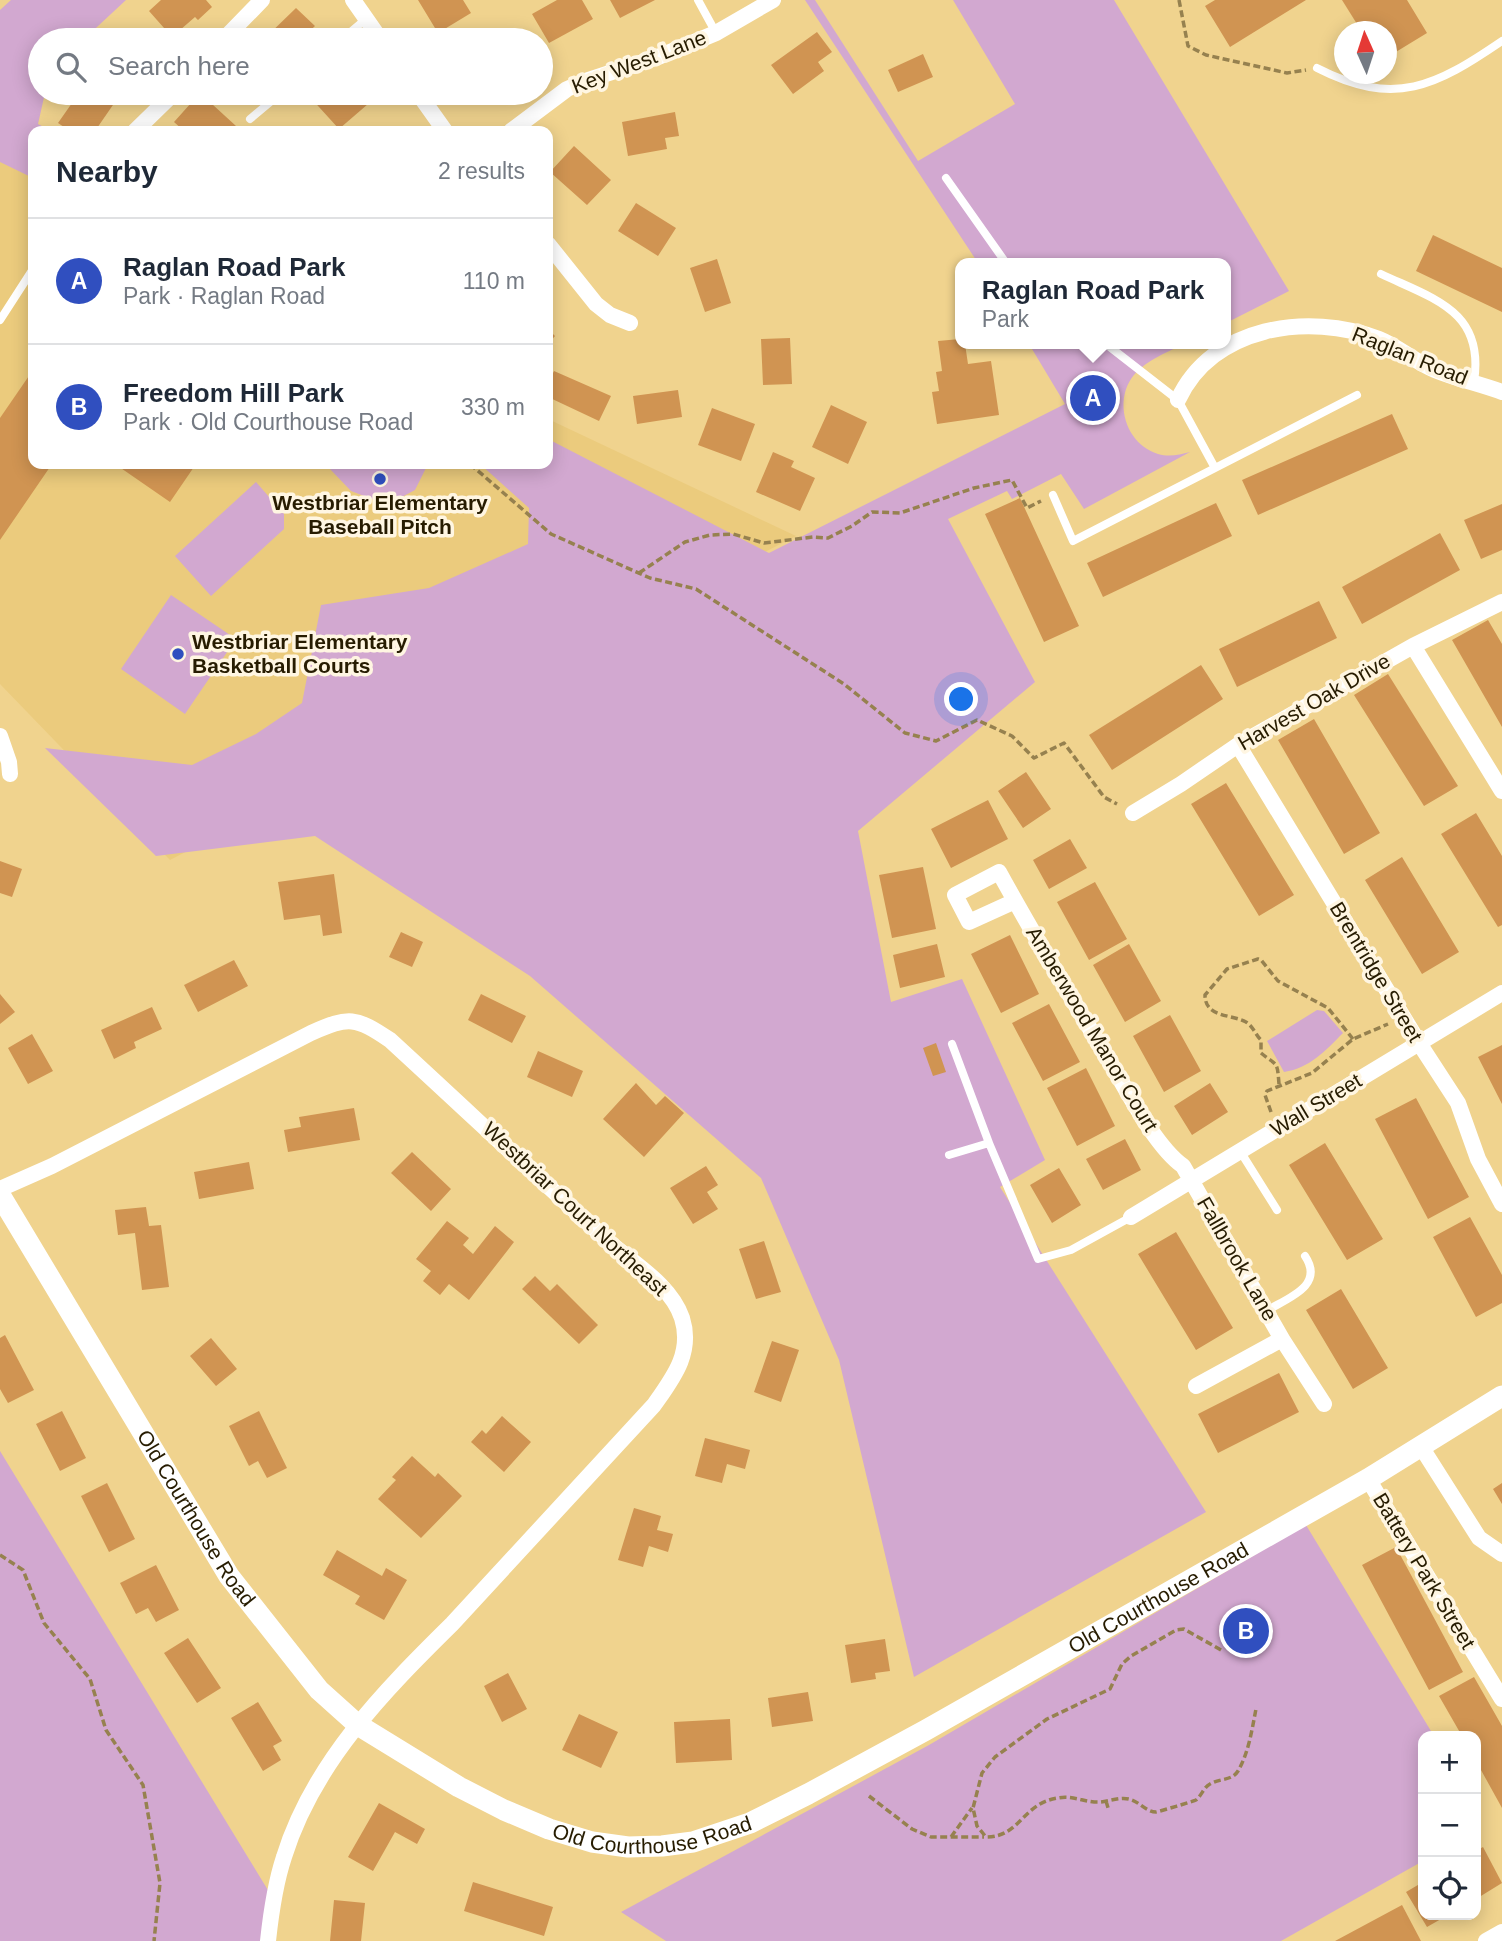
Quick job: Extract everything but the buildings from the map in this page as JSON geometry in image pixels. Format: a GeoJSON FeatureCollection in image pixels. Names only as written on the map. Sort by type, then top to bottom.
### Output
{"type":"FeatureCollection","features":[{"type":"Feature","properties":{"kind":"street"},"geometry":{"type":"LineString","coordinates":[[235,28],[262,0]]}},
{"type":"Feature","properties":{"kind":"street"},"geometry":{"type":"LineString","coordinates":[[353,0],[372,28]]}},
{"type":"Feature","properties":{"kind":"street","name":"Key West Lane"},"geometry":{"type":"LineString","coordinates":[[553,100],[567,89],[588,80],[658,57],[716,33],[773,0]]}},
{"type":"Feature","properties":{"kind":"street"},"geometry":{"type":"LineString","coordinates":[[140,126],[162,105]]}},
{"type":"Feature","properties":{"kind":"street"},"geometry":{"type":"LineString","coordinates":[[427,105],[441,126]]}},
{"type":"Feature","properties":{"kind":"street","name":"Key West Lane"},"geometry":{"type":"LineString","coordinates":[[518,126],[546,105]]}},
{"type":"Feature","properties":{"kind":"street"},"geometry":{"type":"LineString","coordinates":[[553,250],[596,304],[610,315],[630,323]]}},
{"type":"Feature","properties":{"kind":"street","name":"Raglan Road"},"geometry":{"type":"LineString","coordinates":[[1231,345],[1261,333],[1293,326],[1336,328],[1380,340],[1420,364],[1502,392]]}},
{"type":"Feature","properties":{"kind":"street","name":"Raglan Road"},"geometry":{"type":"LineString","coordinates":[[1178,400],[1197,369],[1221,349]]}},
{"type":"Feature","properties":{"kind":"street","name":"Harvest Oak Drive"},"geometry":{"type":"LineString","coordinates":[[1133,813],[1238,745],[1413,646],[1502,602]]}},
{"type":"Feature","properties":{"kind":"street"},"geometry":{"type":"LineString","coordinates":[[1413,646],[1502,791]]}},
{"type":"Feature","properties":{"kind":"street"},"geometry":{"type":"LineString","coordinates":[[0,736],[10,774]]}},
{"type":"Feature","properties":{"kind":"street","name":"Brentridge Street"},"geometry":{"type":"LineString","coordinates":[[1238,745],[1402,1016],[1458,1103],[1478,1159],[1502,1204]]}},
{"type":"Feature","properties":{"kind":"street","name":"Amberwood Manor Court"},"geometry":{"type":"LineString","coordinates":[[1015,901],[969,922],[955,895],[999,872],[1130,1094],[1170,1157],[1183,1166],[1191,1180]]}},
{"type":"Feature","properties":{"kind":"street","name":"Wall Street"},"geometry":{"type":"LineString","coordinates":[[1131,1217],[1502,993]]}},
{"type":"Feature","properties":{"kind":"street","name":"Westbriar Court Northeast"},"geometry":{"type":"LineString","coordinates":[[0,1192],[311,1033],[348,1020],[356,1021],[366,1024],[390,1040],[609,1242],[663,1287],[682,1318],[684,1356],[677,1374],[654,1405],[358,1725],[332,1758],[297,1821],[283,1858],[268,1941]]}},
{"type":"Feature","properties":{"kind":"street","name":"Fallbrook Lane"},"geometry":{"type":"LineString","coordinates":[[1191,1180],[1282,1339],[1324,1404]]}},
{"type":"Feature","properties":{"kind":"street","name":"Old Courthouse Road"},"geometry":{"type":"LineString","coordinates":[[0,1192],[229,1576],[319,1690],[358,1725],[459,1787],[504,1810],[567,1836],[592,1842],[662,1846],[694,1842],[750,1823],[926,1730],[1368,1479],[1502,1396]]}},
{"type":"Feature","properties":{"kind":"street","name":"Fallbrook Lane"},"geometry":{"type":"LineString","coordinates":[[1196,1386],[1282,1339]]}},
{"type":"Feature","properties":{"kind":"street"},"geometry":{"type":"LineString","coordinates":[[1420,1445],[1479,1538],[1502,1554]]}},
{"type":"Feature","properties":{"kind":"street","name":"Battery Park Street"},"geometry":{"type":"LineString","coordinates":[[1368,1479],[1502,1699]]}},
{"type":"Feature","properties":{"kind":"street"},"geometry":{"type":"LineString","coordinates":[[1486,1941],[1502,1932]]}},
{"type":"Feature","properties":{"kind":"lane"},"geometry":{"type":"LineString","coordinates":[[698,0],[716,33]]}},
{"type":"Feature","properties":{"kind":"lane"},"geometry":{"type":"LineString","coordinates":[[355,28],[366,19]]}},
{"type":"Feature","properties":{"kind":"lane"},"geometry":{"type":"LineString","coordinates":[[1317,68],[1333,77],[1364,86],[1387,91],[1403,89],[1443,78],[1468,65],[1502,41]]}},
{"type":"Feature","properties":{"kind":"lane"},"geometry":{"type":"LineString","coordinates":[[250,120],[267,105]]}},
{"type":"Feature","properties":{"kind":"lane"},"geometry":{"type":"LineString","coordinates":[[946,178],[1002,258]]}},
{"type":"Feature","properties":{"kind":"lane"},"geometry":{"type":"LineString","coordinates":[[1381,274],[1446,305],[1468,327],[1477,362],[1474,383]]}},
{"type":"Feature","properties":{"kind":"lane"},"geometry":{"type":"LineString","coordinates":[[0,320],[28,276]]}},
{"type":"Feature","properties":{"kind":"lane"},"geometry":{"type":"LineString","coordinates":[[1112,349],[1178,400],[1215,468]]}},
{"type":"Feature","properties":{"kind":"lane"},"geometry":{"type":"LineString","coordinates":[[1052,495],[1073,541],[1357,395]]}},
{"type":"Feature","properties":{"kind":"lane"},"geometry":{"type":"LineString","coordinates":[[952,1044],[989,1143],[1038,1259],[1071,1250],[1131,1217]]}},
{"type":"Feature","properties":{"kind":"lane"},"geometry":{"type":"LineString","coordinates":[[950,1155],[989,1143]]}},
{"type":"Feature","properties":{"kind":"lane"},"geometry":{"type":"LineString","coordinates":[[1240,1151],[1277,1210]]}},
{"type":"Feature","properties":{"kind":"lane"},"geometry":{"type":"LineString","coordinates":[[1266,1311],[1306,1287],[1311,1277],[1311,1265],[1305,1256]]}},
{"type":"Feature","properties":{"kind":"path"},"geometry":{"type":"LineString","coordinates":[[1179,0],[1188,46],[1206,54],[1287,73],[1317,68]]}},
{"type":"Feature","properties":{"kind":"path"},"geometry":{"type":"LineString","coordinates":[[476,469],[551,534],[639,573],[696,589],[844,684],[905,733],[936,741],[976,720],[1012,736],[1034,758],[1064,743],[1104,797],[1133,813]]}},
{"type":"Feature","properties":{"kind":"path"},"geometry":{"type":"LineString","coordinates":[[639,573],[685,542],[710,535],[733,534],[764,543],[813,537],[828,538],[872,512],[900,513],[974,488],[1012,480],[1027,508],[1052,495]]}},
{"type":"Feature","properties":{"kind":"path"},"geometry":{"type":"LineString","coordinates":[[1279,1084],[1278,1066],[1274,1060],[1261,1053],[1261,1040],[1253,1034],[1250,1026],[1243,1020],[1213,1011],[1205,1002],[1205,995],[1227,970],[1261,960],[1278,981],[1328,1008],[1353,1039]]}},
{"type":"Feature","properties":{"kind":"path"},"geometry":{"type":"LineString","coordinates":[[1279,1127],[1265,1095],[1267,1091],[1312,1073],[1353,1039],[1375,1031],[1402,1016]]}},
{"type":"Feature","properties":{"kind":"path"},"geometry":{"type":"LineString","coordinates":[[0,1555],[23,1570],[44,1623],[90,1679],[106,1730],[144,1785],[160,1883],[154,1941]]}},
{"type":"Feature","properties":{"kind":"path"},"geometry":{"type":"LineString","coordinates":[[951,1838],[973,1808],[982,1773],[995,1757],[1047,1719],[1110,1689],[1122,1664],[1131,1656],[1176,1630],[1184,1629],[1221,1650]]}},
{"type":"Feature","properties":{"kind":"path"},"geometry":{"type":"LineString","coordinates":[[869,1796],[912,1829],[931,1837],[999,1837],[1038,1803],[1067,1796],[1098,1802],[1133,1800],[1153,1812],[1158,1812],[1196,1800],[1210,1784],[1234,1777],[1250,1741],[1256,1709]]}},
{"type":"Feature","properties":{"kind":"path"},"geometry":{"type":"LineString","coordinates":[[1106,1801],[1109,1811]]}},
{"type":"Feature","properties":{"kind":"path"},"geometry":{"type":"LineString","coordinates":[[973,1808],[977,1826],[986,1837]]}},
{"type":"Feature","properties":{"kind":"shaded area"},"geometry":{"type":"Polygon","coordinates":[[[11,0],[126,0],[96,28],[28,28],[28,105],[42,105],[38,124],[42,126],[28,126],[28,176],[0,162],[0,10],[11,0]]]}},
{"type":"Feature","properties":{"kind":"shaded area"},"geometry":{"type":"Polygon","coordinates":[[[805,0],[815,0],[918,161],[1015,104],[953,0],[1114,0],[1289,291],[1231,320],[1231,258],[975,258],[805,0]]]}},
{"type":"Feature","properties":{"kind":"shaded area"},"geometry":{"type":"Polygon","coordinates":[[[0,161],[28,175],[28,469],[553,469],[553,421],[796,536],[170,860],[0,684],[0,161]]]}},
{"type":"Feature","properties":{"kind":"shaded area"},"geometry":{"type":"Polygon","coordinates":[[[1032,349],[1174,349],[1142,367],[1131,379],[1126,389],[1124,412],[1131,433],[1147,449],[1166,455],[1190,452],[1084,509],[1061,474],[1012,499],[1007,491],[948,519],[1035,682],[858,831],[891,1002],[962,979],[1045,1160],[1000,1187],[1206,1512],[914,1677],[839,1360],[761,1178],[530,976],[315,836],[156,856],[45,748],[192,765],[256,734],[302,703],[321,605],[429,588],[528,544],[529,508],[486,469],[553,469],[553,442],[769,553],[1065,404],[1032,349]]]}},
{"type":"Feature","properties":{"kind":"shaded area","name":"Westbriar Elementary Baseball Pitch"},"geometry":{"type":"Polygon","coordinates":[[[330,469],[426,469],[415,490],[398,499],[380,502],[351,491],[330,469]]]}},
{"type":"Feature","properties":{"kind":"shaded area"},"geometry":{"type":"Polygon","coordinates":[[[256,482],[284,514],[284,529],[211,596],[175,556],[256,482]]]}},
{"type":"Feature","properties":{"kind":"shaded area","name":"Westbriar Elementary Basketball Courts"},"geometry":{"type":"Polygon","coordinates":[[[171,595],[236,639],[185,714],[121,669],[171,595]]]}},
{"type":"Feature","properties":{"kind":"shaded area"},"geometry":{"type":"Polygon","coordinates":[[[1317,1010],[1324,1011],[1343,1033],[1309,1063],[1284,1072],[1267,1041],[1317,1010]]]}},
{"type":"Feature","properties":{"kind":"shaded area"},"geometry":{"type":"Polygon","coordinates":[[[0,1451],[274,1900],[268,1941],[0,1941],[0,1451]]]}},
{"type":"Feature","properties":{"kind":"shaded area"},"geometry":{"type":"Polygon","coordinates":[[[1306,1525],[1431,1731],[1418,1731],[1418,1864],[1281,1941],[666,1941],[621,1912],[929,1745],[1306,1525]]]}},
{"type":"Feature","properties":{"kind":"place","name":"Raglan Road Park"},"geometry":{"type":"Point","coordinates":[1093,398]}},
{"type":"Feature","properties":{"kind":"place","name":"Westbriar Elementary Baseball Pitch"},"geometry":{"type":"Point","coordinates":[380,479]}},
{"type":"Feature","properties":{"kind":"place","name":"Westbriar Elementary Basketball Courts"},"geometry":{"type":"Point","coordinates":[178,654]}},
{"type":"Feature","properties":{"kind":"place","name":"Freedom Hill Park"},"geometry":{"type":"Point","coordinates":[1246,1631]}}]}
